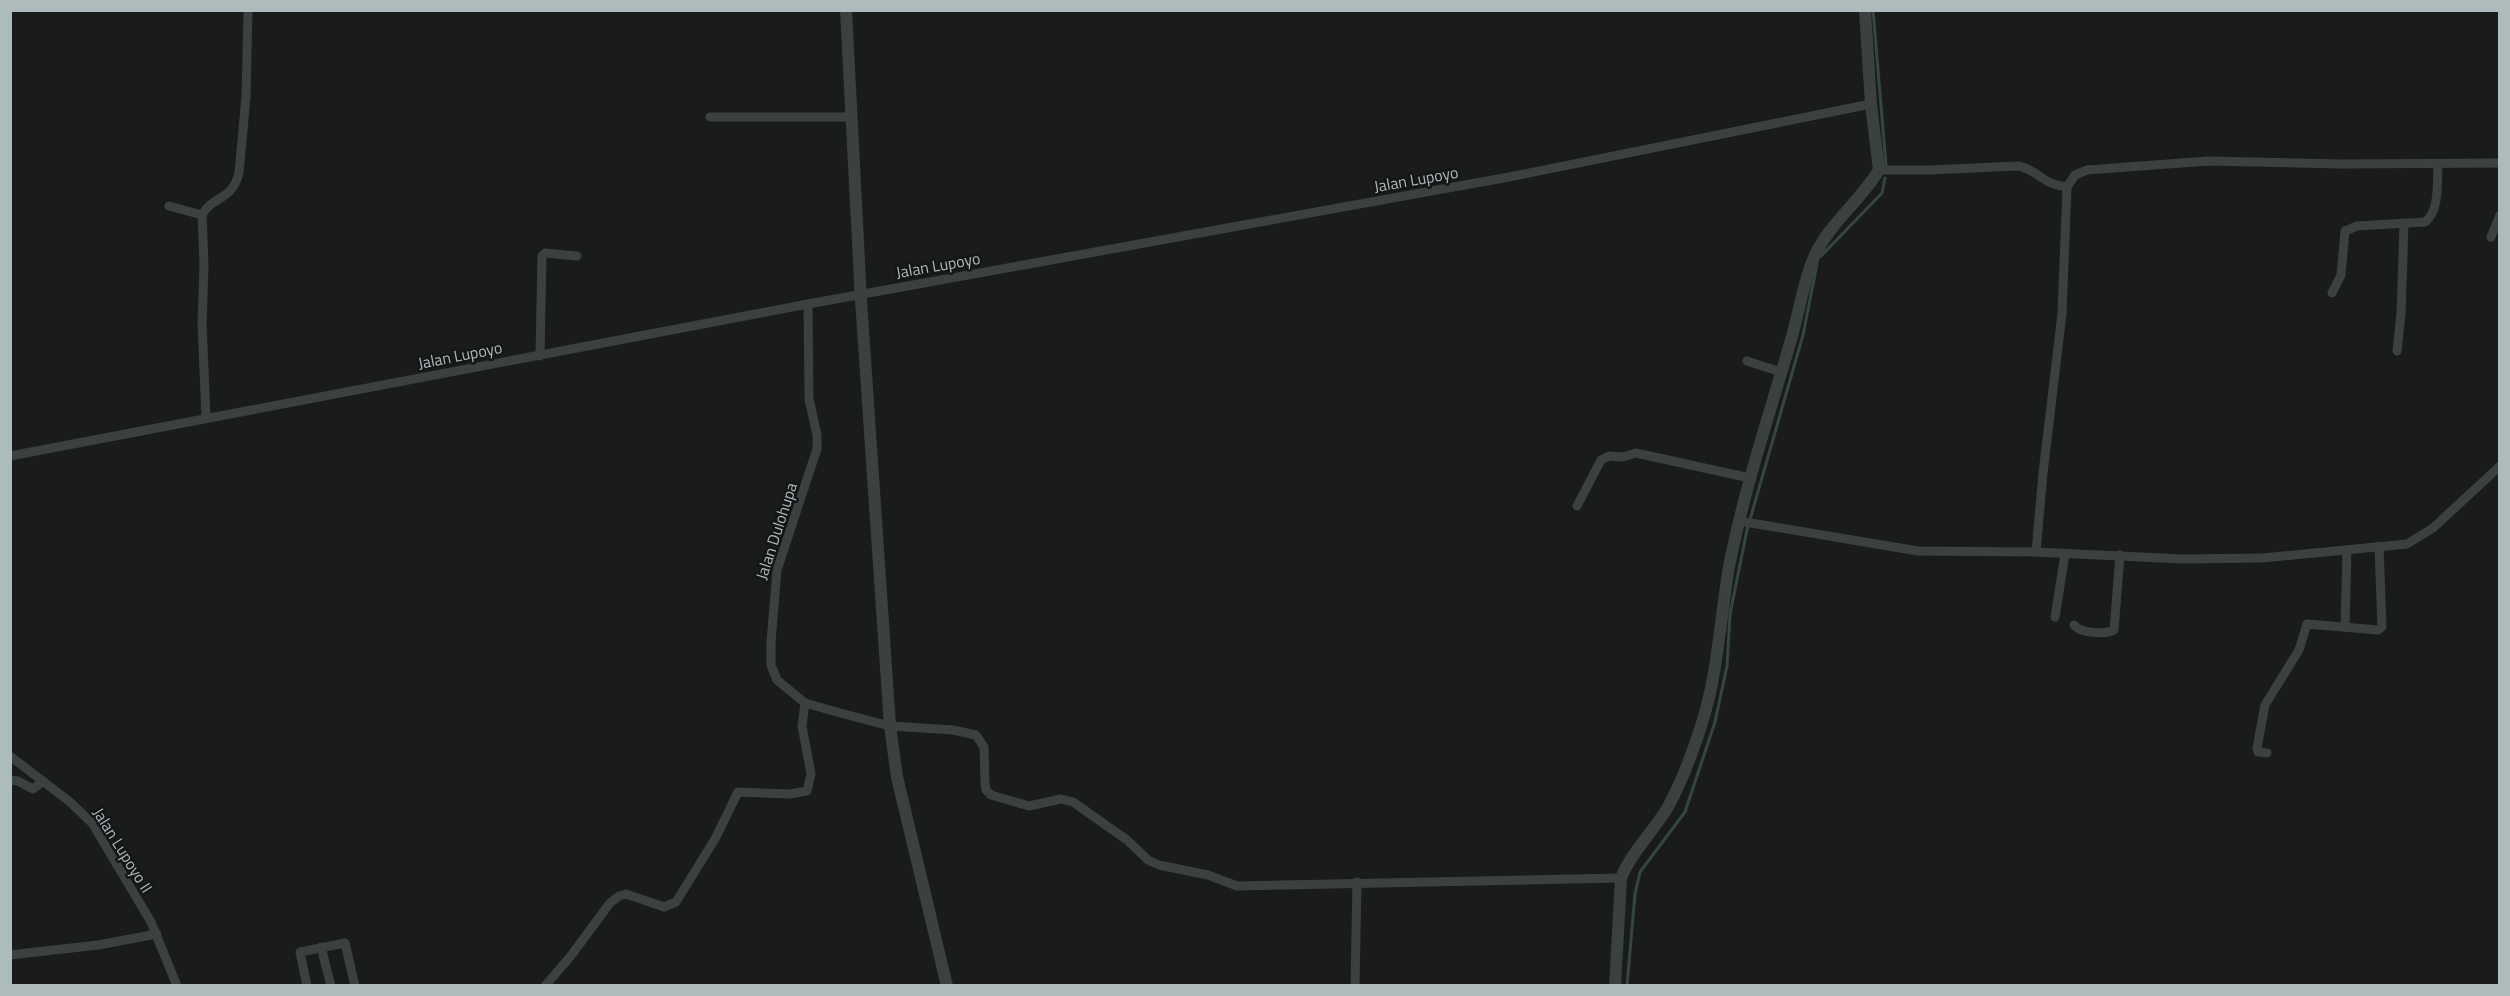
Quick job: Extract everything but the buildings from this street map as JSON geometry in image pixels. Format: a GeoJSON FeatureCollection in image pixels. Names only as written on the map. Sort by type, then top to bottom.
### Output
{"type":"FeatureCollection","features":[{"type":"Feature","properties":{"kind":"street"},"geometry":{"type":"LineString","coordinates":[[206,417],[202,324],[204,265],[202,215],[206,208],[226,196],[236,185],[239,173],[246,97],[248,10]]}},
{"type":"Feature","properties":{"kind":"street"},"geometry":{"type":"LineString","coordinates":[[846,10],[861,300],[890,726],[897,777],[947,986]]}},
{"type":"Feature","properties":{"kind":"street"},"geometry":{"type":"LineString","coordinates":[[1615,986],[1621,878],[1631,858],[1667,808],[1689,761],[1702,724],[1710,697],[1721,618],[1746,522],[1746,476],[1777,371],[1814,257],[1831,231],[1879,170],[1872,111],[1865,10]]}},
{"type":"Feature","properties":{"kind":"street","name":"Jalan Lupoyo"},"geometry":{"type":"LineString","coordinates":[[10,456],[808,304],[861,300],[1092,254],[1872,111]]}},
{"type":"Feature","properties":{"kind":"street"},"geometry":{"type":"LineString","coordinates":[[710,117],[852,117]]}},
{"type":"Feature","properties":{"kind":"street"},"geometry":{"type":"LineString","coordinates":[[2036,552],[2046,439],[2063,303],[2067,187],[2075,175],[2087,170],[2208,161],[2499,163]]}},
{"type":"Feature","properties":{"kind":"street"},"geometry":{"type":"LineString","coordinates":[[2332,293],[2341,275],[2343,235],[2348,228],[2425,222],[2432,216],[2438,164]]}},
{"type":"Feature","properties":{"kind":"street"},"geometry":{"type":"LineString","coordinates":[[1879,170],[2018,166],[2028,168],[2052,185],[2067,187]]}},
{"type":"Feature","properties":{"kind":"street"},"geometry":{"type":"LineString","coordinates":[[169,206],[202,215]]}},
{"type":"Feature","properties":{"kind":"street"},"geometry":{"type":"LineString","coordinates":[[2491,237],[2499,215]]}},
{"type":"Feature","properties":{"kind":"street"},"geometry":{"type":"LineString","coordinates":[[2397,351],[2401,314],[2404,224]]}},
{"type":"Feature","properties":{"kind":"street"},"geometry":{"type":"LineString","coordinates":[[540,356],[542,256],[545,253],[577,256]]}},
{"type":"Feature","properties":{"kind":"street","name":"Jalan Dulohupa"},"geometry":{"type":"LineString","coordinates":[[808,304],[809,399],[818,435],[817,449],[777,570],[771,613],[771,665],[777,680],[805,703],[890,726],[953,730],[976,735],[984,747],[986,790],[991,795],[1029,806],[1061,800],[1073,802],[1127,840],[1148,860],[1159,865],[1191,871],[1237,886],[1357,882]]}},
{"type":"Feature","properties":{"kind":"street"},"geometry":{"type":"LineString","coordinates":[[1747,361],[1777,371]]}},
{"type":"Feature","properties":{"kind":"street"},"geometry":{"type":"LineString","coordinates":[[1577,506],[1598,463],[1609,456],[1623,457],[1636,453],[1746,476]]}},
{"type":"Feature","properties":{"kind":"street"},"geometry":{"type":"LineString","coordinates":[[1746,522],[1918,550],[2217,559],[2347,550],[2397,546],[2417,540],[2433,528],[2499,466]]}},
{"type":"Feature","properties":{"kind":"street"},"geometry":{"type":"LineString","coordinates":[[2267,753],[2259,752],[2257,748],[2265,705],[2299,650],[2307,624],[2378,630],[2382,627],[2379,546]]}},
{"type":"Feature","properties":{"kind":"street"},"geometry":{"type":"LineString","coordinates":[[2345,626],[2347,550]]}},
{"type":"Feature","properties":{"kind":"street"},"geometry":{"type":"LineString","coordinates":[[2055,617],[2065,554]]}},
{"type":"Feature","properties":{"kind":"street"},"geometry":{"type":"LineString","coordinates":[[2074,625],[2080,630],[2108,633],[2114,630],[2120,555]]}},
{"type":"Feature","properties":{"kind":"street"},"geometry":{"type":"LineString","coordinates":[[545,986],[570,957],[610,903],[619,896],[627,894],[664,906],[676,902],[715,839],[734,795],[738,792],[790,794],[807,791],[811,774],[802,726],[805,703]]}},
{"type":"Feature","properties":{"kind":"street","name":"Jalan Lupoyo II"},"geometry":{"type":"LineString","coordinates":[[10,756],[92,823],[157,934],[177,986]]}},
{"type":"Feature","properties":{"kind":"street"},"geometry":{"type":"LineString","coordinates":[[10,780],[18,781],[33,789],[43,781]]}},
{"type":"Feature","properties":{"kind":"street"},"geometry":{"type":"LineString","coordinates":[[1355,986],[1357,882],[1621,878]]}},
{"type":"Feature","properties":{"kind":"street"},"geometry":{"type":"LineString","coordinates":[[10,955],[98,945],[157,934]]}},
{"type":"Feature","properties":{"kind":"street"},"geometry":{"type":"LineString","coordinates":[[307,986],[300,951],[345,943],[355,986]]}},
{"type":"Feature","properties":{"kind":"street"},"geometry":{"type":"LineString","coordinates":[[321,947],[331,986]]}},
{"type":"Feature","properties":{"kind":"waterway"},"geometry":{"type":"LineString","coordinates":[[1873,10],[1886,165]]}},
{"type":"Feature","properties":{"kind":"waterway"},"geometry":{"type":"LineString","coordinates":[[1821,256],[1882,193],[1885,178]]}},
{"type":"Feature","properties":{"kind":"waterway"},"geometry":{"type":"LineString","coordinates":[[1627,986],[1635,894],[1640,872],[1685,812],[1715,722],[1727,666],[1730,614],[1747,530],[1803,335],[1817,264]]}}]}
